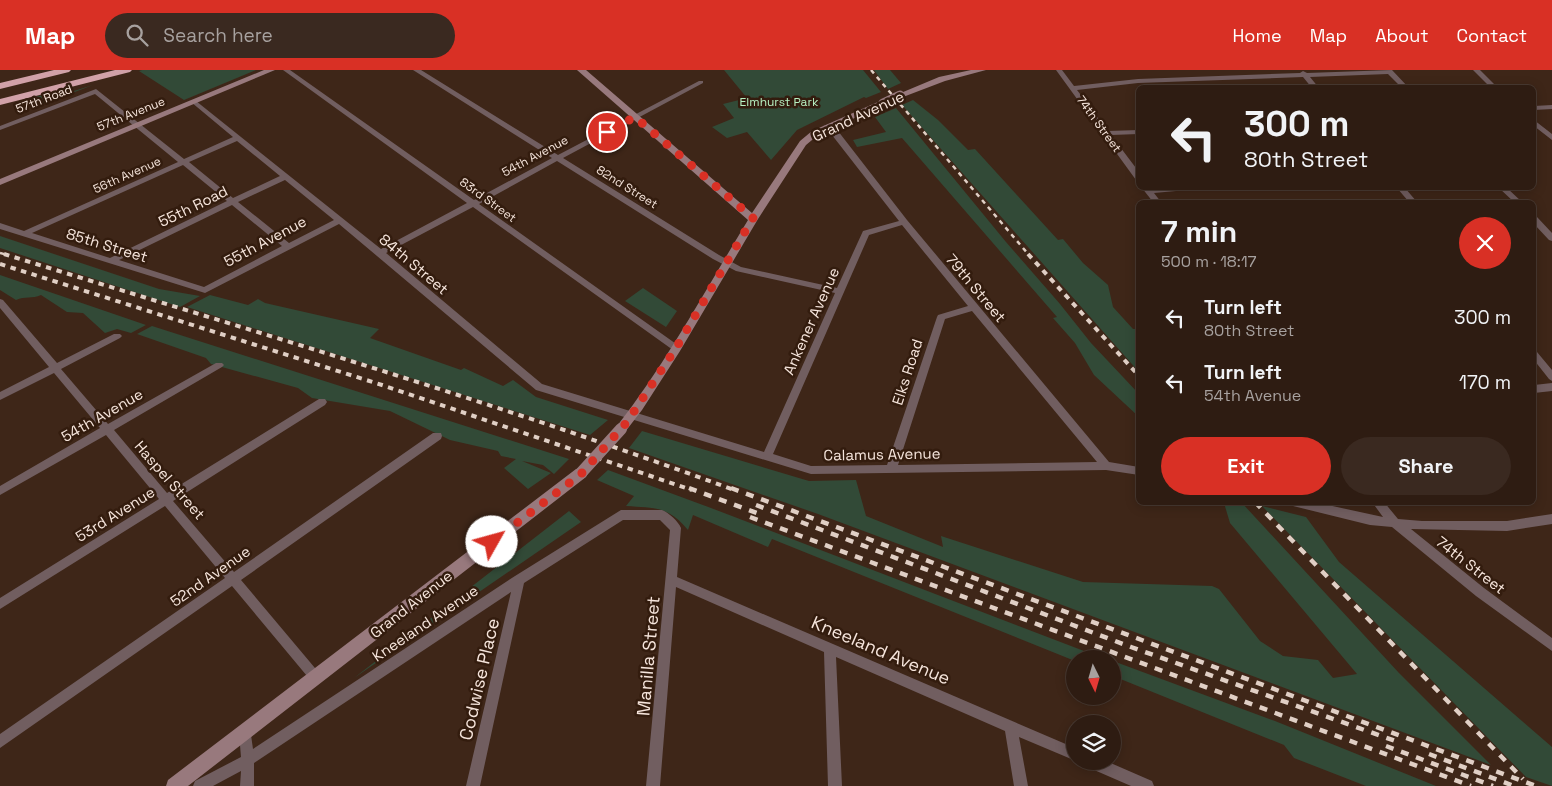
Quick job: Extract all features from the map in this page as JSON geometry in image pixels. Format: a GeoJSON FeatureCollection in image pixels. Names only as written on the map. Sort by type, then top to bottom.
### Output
{"type":"FeatureCollection","features":[{"type":"Feature","properties":{"kind":"highway"},"geometry":{"type":"LineString","coordinates":[[0,77],[31,70]]}},
{"type":"Feature","properties":{"kind":"highway"},"geometry":{"type":"LineString","coordinates":[[0,86],[66,70]]}},
{"type":"Feature","properties":{"kind":"highway"},"geometry":{"type":"LineString","coordinates":[[0,94],[97,70]]}},
{"type":"Feature","properties":{"kind":"highway"},"geometry":{"type":"LineString","coordinates":[[0,102],[126,70]]}},
{"type":"Feature","properties":{"kind":"main road","name":"57th Avenue"},"geometry":{"type":"LineString","coordinates":[[0,182],[271,70]]}},
{"type":"Feature","properties":{"kind":"main road"},"geometry":{"type":"LineString","coordinates":[[581,70],[753,218]]}},
{"type":"Feature","properties":{"kind":"main road","name":"Grand Avenue"},"geometry":{"type":"LineString","coordinates":[[174,786],[581,474],[633,414],[676,348],[753,218],[804,143],[815,132],[942,79],[982,70]]}},
{"type":"Feature","properties":{"kind":"street","name":"83rd Street"},"geometry":{"type":"LineString","coordinates":[[286,70],[676,348]]}},
{"type":"Feature","properties":{"kind":"street","name":"82nd Street"},"geometry":{"type":"LineString","coordinates":[[416,70],[727,263],[739,268],[839,292]]}},
{"type":"Feature","properties":{"kind":"street","name":"74th Street"},"geometry":{"type":"LineString","coordinates":[[1059,70],[1136,174]]}},
{"type":"Feature","properties":{"kind":"street"},"geometry":{"type":"LineString","coordinates":[[1476,70],[1492,85]]}},
{"type":"Feature","properties":{"kind":"street"},"geometry":{"type":"LineString","coordinates":[[1072,88],[1138,81],[1389,71],[1403,85]]}},
{"type":"Feature","properties":{"kind":"street"},"geometry":{"type":"LineString","coordinates":[[1303,73],[1313,85]]}},
{"type":"Feature","properties":{"kind":"street","name":"54th Avenue"},"geometry":{"type":"LineString","coordinates":[[380,253],[701,82]]}},
{"type":"Feature","properties":{"kind":"street","name":"57th Road"},"geometry":{"type":"LineString","coordinates":[[0,128],[96,91],[137,125]]}},
{"type":"Feature","properties":{"kind":"street","name":"84th Street"},"geometry":{"type":"LineString","coordinates":[[194,102],[380,253],[539,387],[633,414]]}},
{"type":"Feature","properties":{"kind":"street"},"geometry":{"type":"LineString","coordinates":[[1536,108],[1552,106]]}},
{"type":"Feature","properties":{"kind":"street"},"geometry":{"type":"LineString","coordinates":[[1536,124],[1552,138]]}},
{"type":"Feature","properties":{"kind":"street"},"geometry":{"type":"LineString","coordinates":[[137,125],[287,246]]}},
{"type":"Feature","properties":{"kind":"street","name":"79th Street"},"geometry":{"type":"LineString","coordinates":[[827,126],[1106,466]]}},
{"type":"Feature","properties":{"kind":"street"},"geometry":{"type":"LineString","coordinates":[[1105,133],[1136,132]]}},
{"type":"Feature","properties":{"kind":"street","name":"56th Avenue"},"geometry":{"type":"LineString","coordinates":[[24,234],[239,137]]}},
{"type":"Feature","properties":{"kind":"street","name":"55th Road"},"geometry":{"type":"LineString","coordinates":[[112,260],[286,176]]}},
{"type":"Feature","properties":{"kind":"street"},"geometry":{"type":"LineString","coordinates":[[1148,190],[1155,200]]}},
{"type":"Feature","properties":{"kind":"street"},"geometry":{"type":"LineString","coordinates":[[1403,190],[1411,200]]}},
{"type":"Feature","properties":{"kind":"street"},"geometry":{"type":"LineString","coordinates":[[1505,190],[1516,200]]}},
{"type":"Feature","properties":{"kind":"street","name":"55th Avenue"},"geometry":{"type":"LineString","coordinates":[[205,290],[340,220]]}},
{"type":"Feature","properties":{"kind":"street"},"geometry":{"type":"LineString","coordinates":[[1536,221],[1552,238]]}},
{"type":"Feature","properties":{"kind":"street","name":"Ankener Avenue"},"geometry":{"type":"LineString","coordinates":[[767,456],[866,233],[904,222]]}},
{"type":"Feature","properties":{"kind":"street","name":"85th Street"},"geometry":{"type":"LineString","coordinates":[[0,226],[205,290]]}},
{"type":"Feature","properties":{"kind":"street","name":"Haspel Street"},"geometry":{"type":"LineString","coordinates":[[0,302],[4,312],[56,367],[316,678]]}},
{"type":"Feature","properties":{"kind":"street","name":"Elks Road"},"geometry":{"type":"LineString","coordinates":[[891,469],[941,317],[974,307]]}},
{"type":"Feature","properties":{"kind":"street"},"geometry":{"type":"LineString","coordinates":[[0,396],[117,336]]}},
{"type":"Feature","properties":{"kind":"street"},"geometry":{"type":"LineString","coordinates":[[1536,357],[1552,377]]}},
{"type":"Feature","properties":{"kind":"street","name":"54th Avenue"},"geometry":{"type":"LineString","coordinates":[[0,491],[219,365]]}},
{"type":"Feature","properties":{"kind":"street"},"geometry":{"type":"LineString","coordinates":[[1536,389],[1552,387]]}},
{"type":"Feature","properties":{"kind":"street","name":"53rd Avenue"},"geometry":{"type":"LineString","coordinates":[[0,604],[322,402]]}},
{"type":"Feature","properties":{"kind":"street","name":"Calamus Avenue"},"geometry":{"type":"LineString","coordinates":[[633,414],[811,470],[1106,466],[1136,471]]}},
{"type":"Feature","properties":{"kind":"street","name":"52nd Avenue"},"geometry":{"type":"LineString","coordinates":[[0,742],[437,436]]}},
{"type":"Feature","properties":{"kind":"street"},"geometry":{"type":"LineString","coordinates":[[1306,505],[1396,524],[1507,526],[1552,519]]}},
{"type":"Feature","properties":{"kind":"street","name":"74th Street"},"geometry":{"type":"LineString","coordinates":[[1380,505],[1396,524],[1480,592],[1552,645]]}},
{"type":"Feature","properties":{"kind":"street","name":"Kneeland Avenue"},"geometry":{"type":"LineString","coordinates":[[248,760],[519,580],[621,515],[662,515],[676,528]]}},
{"type":"Feature","properties":{"kind":"street","name":"Manilla Street"},"geometry":{"type":"LineString","coordinates":[[653,786],[676,528]]}},
{"type":"Feature","properties":{"kind":"street","name":"Codwise Place"},"geometry":{"type":"LineString","coordinates":[[473,786],[519,580]]}},
{"type":"Feature","properties":{"kind":"street","name":"Kneeland Avenue"},"geometry":{"type":"LineString","coordinates":[[672,580],[1066,751]]}},
{"type":"Feature","properties":{"kind":"street"},"geometry":{"type":"LineString","coordinates":[[830,649],[835,786]]}},
{"type":"Feature","properties":{"kind":"street"},"geometry":{"type":"LineString","coordinates":[[1011,727],[1021,786]]}},
{"type":"Feature","properties":{"kind":"street"},"geometry":{"type":"LineString","coordinates":[[245,733],[248,760],[247,786]]}},
{"type":"Feature","properties":{"kind":"street"},"geometry":{"type":"LineString","coordinates":[[200,786],[248,760]]}},
{"type":"Feature","properties":{"kind":"street"},"geometry":{"type":"LineString","coordinates":[[1111,770],[1147,786]]}},
{"type":"Feature","properties":{"kind":"green space"},"geometry":{"type":"Polygon","coordinates":[[[256,70],[184,100],[139,71],[256,70]]]}},
{"type":"Feature","properties":{"kind":"green space","name":"Elmhurst Park"},"geometry":{"type":"Polygon","coordinates":[[[724,70],[863,70],[881,92],[866,98],[864,97],[797,130],[771,160],[747,132],[727,138],[712,127],[734,118],[723,104],[747,98],[724,70]]]}},
{"type":"Feature","properties":{"kind":"green space"},"geometry":{"type":"Polygon","coordinates":[[[874,70],[890,70],[901,83],[888,89],[874,70]]]}},
{"type":"Feature","properties":{"kind":"green space"},"geometry":{"type":"Polygon","coordinates":[[[93,85],[33,108],[24,100],[70,88],[74,91],[93,85]]]}},
{"type":"Feature","properties":{"kind":"green space"},"geometry":{"type":"Polygon","coordinates":[[[913,100],[938,120],[968,150],[975,149],[1058,240],[1063,239],[1083,263],[1108,285],[1113,307],[1133,329],[1136,329],[1136,369],[902,105],[913,100]]]}},
{"type":"Feature","properties":{"kind":"green space"},"geometry":{"type":"Polygon","coordinates":[[[896,108],[1091,343],[1136,391],[1136,414],[1094,375],[1075,343],[1053,318],[1057,317],[902,138],[857,147],[853,140],[886,132],[875,117],[896,108]]]}},
{"type":"Feature","properties":{"kind":"green space"},"geometry":{"type":"Polygon","coordinates":[[[0,236],[159,289],[200,296],[180,307],[0,248],[0,236]]]}},
{"type":"Feature","properties":{"kind":"green space"},"geometry":{"type":"Polygon","coordinates":[[[0,275],[146,325],[131,333],[117,329],[105,333],[83,313],[67,312],[41,295],[16,300],[0,290],[0,275]]]}},
{"type":"Feature","properties":{"kind":"green space"},"geometry":{"type":"Polygon","coordinates":[[[643,288],[677,311],[666,327],[625,301],[643,288]]]}},
{"type":"Feature","properties":{"kind":"green space"},"geometry":{"type":"Polygon","coordinates":[[[210,295],[248,305],[258,299],[265,303],[379,329],[370,338],[461,370],[464,368],[503,386],[513,380],[536,397],[608,420],[590,435],[187,307],[210,295]]]}},
{"type":"Feature","properties":{"kind":"green space"},"geometry":{"type":"Polygon","coordinates":[[[152,326],[569,459],[554,474],[543,465],[522,461],[551,473],[528,489],[504,468],[516,459],[501,456],[498,451],[450,440],[390,411],[312,398],[298,388],[211,364],[206,358],[137,334],[152,326]]]}},
{"type":"Feature","properties":{"kind":"green space"},"geometry":{"type":"Polygon","coordinates":[[[642,431],[809,481],[856,480],[866,516],[943,547],[941,536],[1083,582],[1212,586],[1219,589],[1260,641],[1283,656],[1318,660],[1333,678],[1357,674],[1230,523],[1225,505],[1244,505],[1399,673],[1491,765],[818,514],[629,448],[642,431]]]}},
{"type":"Feature","properties":{"kind":"green space"},"geometry":{"type":"Polygon","coordinates":[[[608,470],[1082,650],[1066,650],[1066,657],[772,539],[768,547],[693,515],[688,530],[674,516],[667,512],[653,508],[626,506],[634,496],[597,480],[608,470]]]}},
{"type":"Feature","properties":{"kind":"green space"},"geometry":{"type":"Polygon","coordinates":[[[1262,506],[1306,517],[1339,562],[1552,747],[1552,786],[1526,777],[1262,506]]]}},
{"type":"Feature","properties":{"kind":"green space"},"geometry":{"type":"Polygon","coordinates":[[[569,511],[581,522],[354,678],[569,511]]]}},
{"type":"Feature","properties":{"kind":"green space"},"geometry":{"type":"Polygon","coordinates":[[[1121,664],[1275,721],[1436,786],[1366,786],[1294,758],[1284,745],[1121,679],[1121,664]]]}},
{"type":"Feature","properties":{"kind":"railway"},"geometry":{"type":"LineString","coordinates":[[871,70],[1029,255]]}},
{"type":"Feature","properties":{"kind":"railway"},"geometry":{"type":"LineString","coordinates":[[0,253],[4,254]]}},
{"type":"Feature","properties":{"kind":"railway"},"geometry":{"type":"LineString","coordinates":[[4,254],[8,255]]}},
{"type":"Feature","properties":{"kind":"railway"},"geometry":{"type":"LineString","coordinates":[[4,254],[462,396],[644,457],[734,490]]}},
{"type":"Feature","properties":{"kind":"railway"},"geometry":{"type":"LineString","coordinates":[[1028,254],[1136,373]]}},
{"type":"Feature","properties":{"kind":"railway"},"geometry":{"type":"LineString","coordinates":[[0,264],[382,385],[692,490]]}},
{"type":"Feature","properties":{"kind":"railway"},"geometry":{"type":"LineString","coordinates":[[689,488],[762,515]]}},
{"type":"Feature","properties":{"kind":"railway"},"geometry":{"type":"LineString","coordinates":[[731,488],[1536,786]]}},
{"type":"Feature","properties":{"kind":"railway"},"geometry":{"type":"LineString","coordinates":[[756,505],[1131,647],[1401,743]]}},
{"type":"Feature","properties":{"kind":"railway"},"geometry":{"type":"LineString","coordinates":[[1258,505],[1523,779]]}},
{"type":"Feature","properties":{"kind":"railway"},"geometry":{"type":"LineString","coordinates":[[750,517],[1471,786]]}},
{"type":"Feature","properties":{"kind":"railway"},"geometry":{"type":"LineString","coordinates":[[1386,746],[1493,786]]}},
{"type":"Feature","properties":{"kind":"railway"},"geometry":{"type":"LineString","coordinates":[[1429,754],[1514,786]]}},
{"type":"Feature","properties":{"kind":"route"},"geometry":{"type":"LineString","coordinates":[[492,542],[581,474],[627,422],[676,348],[724,270],[753,218],[635,117],[607,132]]}}]}
